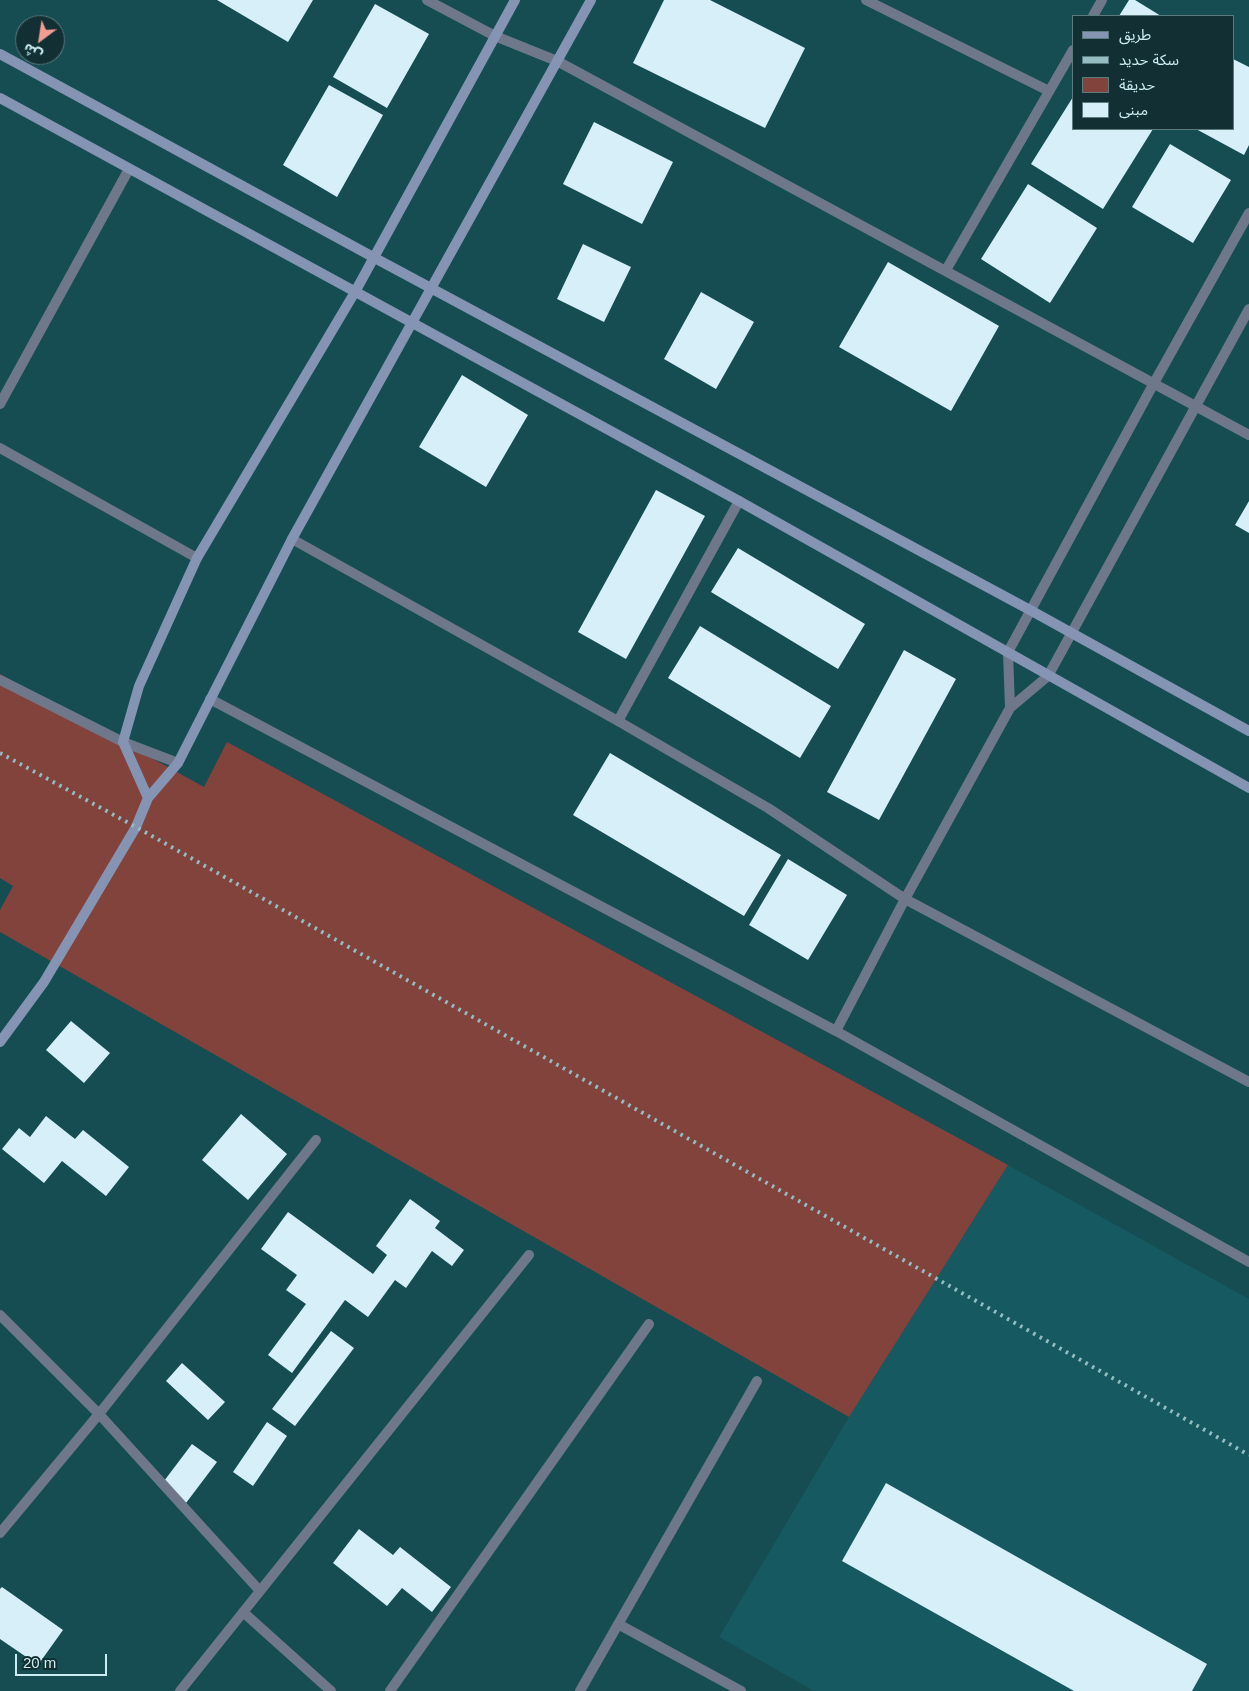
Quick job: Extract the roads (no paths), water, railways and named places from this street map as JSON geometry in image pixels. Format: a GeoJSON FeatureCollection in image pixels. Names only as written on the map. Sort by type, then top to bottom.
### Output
{"type":"FeatureCollection","features":[{"type":"Feature","properties":{"kind":"main road"},"geometry":{"type":"LineString","coordinates":[[148,798],[123,742],[139,686],[197,558],[355,292],[515,0]]}},
{"type":"Feature","properties":{"kind":"main road"},"geometry":{"type":"LineString","coordinates":[[0,1042],[44,982],[136,827],[148,798],[178,763],[292,539],[591,0]]}},
{"type":"Feature","properties":{"kind":"main road"},"geometry":{"type":"LineString","coordinates":[[0,54],[1030,610],[1249,732]]}},
{"type":"Feature","properties":{"kind":"main road"},"geometry":{"type":"LineString","coordinates":[[0,98],[739,501],[1249,788]]}},
{"type":"Feature","properties":{"kind":"street"},"geometry":{"type":"LineString","coordinates":[[427,0],[495,36],[557,61],[1249,435]]}},
{"type":"Feature","properties":{"kind":"street"},"geometry":{"type":"LineString","coordinates":[[866,0],[1049,91]]}},
{"type":"Feature","properties":{"kind":"street"},"geometry":{"type":"LineString","coordinates":[[1093,15],[1102,0]]}},
{"type":"Feature","properties":{"kind":"street"},"geometry":{"type":"LineString","coordinates":[[946,270],[1072,52]]}},
{"type":"Feature","properties":{"kind":"street"},"geometry":{"type":"LineString","coordinates":[[0,404],[129,169]]}},
{"type":"Feature","properties":{"kind":"street"},"geometry":{"type":"LineString","coordinates":[[1010,708],[1008,652],[1249,213]]}},
{"type":"Feature","properties":{"kind":"street"},"geometry":{"type":"LineString","coordinates":[[836,1032],[905,898],[1010,708],[1048,676],[1249,309]]}},
{"type":"Feature","properties":{"kind":"street"},"geometry":{"type":"LineString","coordinates":[[0,448],[197,558]]}},
{"type":"Feature","properties":{"kind":"street"},"geometry":{"type":"LineString","coordinates":[[618,721],[739,501]]}},
{"type":"Feature","properties":{"kind":"street"},"geometry":{"type":"LineString","coordinates":[[292,539],[618,721],[768,808],[905,898],[1249,1082]]}},
{"type":"Feature","properties":{"kind":"street"},"geometry":{"type":"LineString","coordinates":[[0,680],[123,742],[178,763]]}},
{"type":"Feature","properties":{"kind":"street"},"geometry":{"type":"LineString","coordinates":[[210,699],[836,1032],[1249,1262]]}},
{"type":"Feature","properties":{"kind":"street"},"geometry":{"type":"LineString","coordinates":[[0,1534],[99,1414],[316,1140]]}},
{"type":"Feature","properties":{"kind":"street"},"geometry":{"type":"LineString","coordinates":[[180,1691],[529,1256]]}},
{"type":"Feature","properties":{"kind":"street"},"geometry":{"type":"LineString","coordinates":[[0,1315],[99,1414],[260,1590]]}},
{"type":"Feature","properties":{"kind":"street"},"geometry":{"type":"LineString","coordinates":[[390,1691],[649,1324]]}},
{"type":"Feature","properties":{"kind":"street"},"geometry":{"type":"LineString","coordinates":[[580,1691],[757,1381]]}},
{"type":"Feature","properties":{"kind":"street"},"geometry":{"type":"LineString","coordinates":[[243,1612],[331,1691]]}},
{"type":"Feature","properties":{"kind":"street"},"geometry":{"type":"LineString","coordinates":[[618,1624],[741,1691]]}},
{"type":"Feature","properties":{"kind":"railway"},"geometry":{"type":"LineString","coordinates":[[0,753],[136,827],[1249,1455]]}}]}
